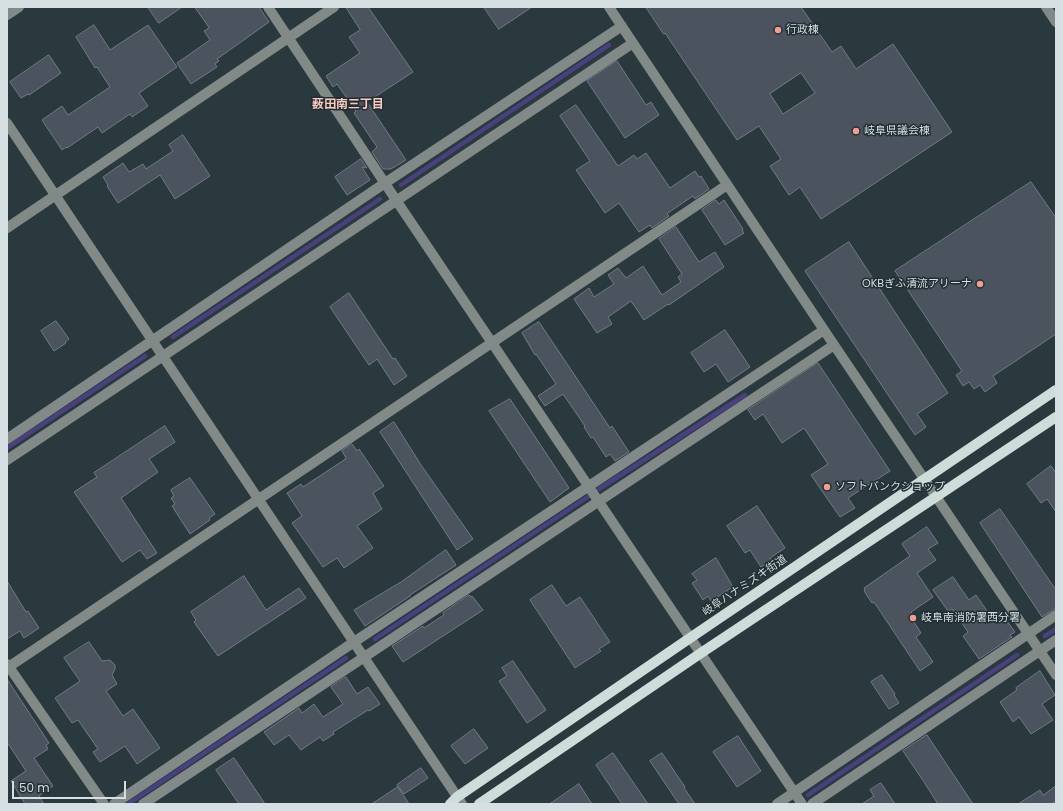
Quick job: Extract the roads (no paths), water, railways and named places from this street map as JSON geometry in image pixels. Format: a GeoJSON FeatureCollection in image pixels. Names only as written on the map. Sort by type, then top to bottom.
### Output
{"type":"FeatureCollection","features":[{"type":"Feature","properties":{"kind":"main road","name":"岐阜ハナミズキ街道"},"geometry":{"type":"LineString","coordinates":[[456,802],[690,638],[1056,390]]}},
{"type":"Feature","properties":{"kind":"main road"},"geometry":{"type":"LineString","coordinates":[[479,804],[701,653],[1056,417]]}},
{"type":"Feature","properties":{"kind":"street"},"geometry":{"type":"LineString","coordinates":[[7,15],[19,7]]}},
{"type":"Feature","properties":{"kind":"street"},"geometry":{"type":"LineString","coordinates":[[268,7],[598,502],[802,804]]}},
{"type":"Feature","properties":{"kind":"street"},"geometry":{"type":"LineString","coordinates":[[7,228],[334,7]]}},
{"type":"Feature","properties":{"kind":"street"},"geometry":{"type":"LineString","coordinates":[[609,7],[1056,675]]}},
{"type":"Feature","properties":{"kind":"street"},"geometry":{"type":"LineString","coordinates":[[1046,7],[1056,22]]}},
{"type":"Feature","properties":{"kind":"street"},"geometry":{"type":"LineString","coordinates":[[7,438],[385,183],[622,26]]}},
{"type":"Feature","properties":{"kind":"street"},"geometry":{"type":"LineString","coordinates":[[7,460],[633,43]]}},
{"type":"Feature","properties":{"kind":"street"},"geometry":{"type":"LineString","coordinates":[[7,123],[364,657],[456,802]]}},
{"type":"Feature","properties":{"kind":"street"},"geometry":{"type":"LineString","coordinates":[[104,804],[8,666],[727,185]]}},
{"type":"Feature","properties":{"kind":"street"},"geometry":{"type":"LineString","coordinates":[[114,804],[354,642],[824,330]]}},
{"type":"Feature","properties":{"kind":"street"},"geometry":{"type":"LineString","coordinates":[[142,804],[834,345]]}},
{"type":"Feature","properties":{"kind":"street"},"geometry":{"type":"LineString","coordinates":[[777,804],[1056,615]]}},
{"type":"Feature","properties":{"kind":"street"},"geometry":{"type":"LineString","coordinates":[[812,804],[1056,640]]}},
{"type":"Feature","properties":{"kind":"waterway"},"geometry":{"type":"LineString","coordinates":[[401,185],[609,45]]}},
{"type":"Feature","properties":{"kind":"waterway"},"geometry":{"type":"LineString","coordinates":[[173,337],[380,199]]}},
{"type":"Feature","properties":{"kind":"waterway"},"geometry":{"type":"LineString","coordinates":[[7,448],[145,356]]}},
{"type":"Feature","properties":{"kind":"waterway"},"geometry":{"type":"LineString","coordinates":[[599,489],[745,395]]}},
{"type":"Feature","properties":{"kind":"waterway"},"geometry":{"type":"LineString","coordinates":[[375,639],[589,496]]}},
{"type":"Feature","properties":{"kind":"waterway"},"geometry":{"type":"LineString","coordinates":[[1045,636],[1056,629]]}},
{"type":"Feature","properties":{"kind":"waterway"},"geometry":{"type":"LineString","coordinates":[[808,795],[1017,655]]}},
{"type":"Feature","properties":{"kind":"waterway"},"geometry":{"type":"LineString","coordinates":[[128,804],[346,658]]}},
{"type":"Feature","properties":{"kind":"place","name":"行政棟"},"geometry":{"type":"Point","coordinates":[778,30]}},
{"type":"Feature","properties":{"kind":"place","name":"岐阜県議会棟"},"geometry":{"type":"Point","coordinates":[856,131]}},
{"type":"Feature","properties":{"kind":"place","name":"OKBぎふ清流アリーナ"},"geometry":{"type":"Point","coordinates":[980,284]}},
{"type":"Feature","properties":{"kind":"place","name":"ソフトバンクショップ"},"geometry":{"type":"Point","coordinates":[827,487]}},
{"type":"Feature","properties":{"kind":"place","name":"岐阜南消防署西分署"},"geometry":{"type":"Point","coordinates":[913,618]}},
{"type":"Feature","properties":{"kind":"district","name":"薮田南三丁目"},"geometry":{"type":"Point","coordinates":[348,105]}}]}
